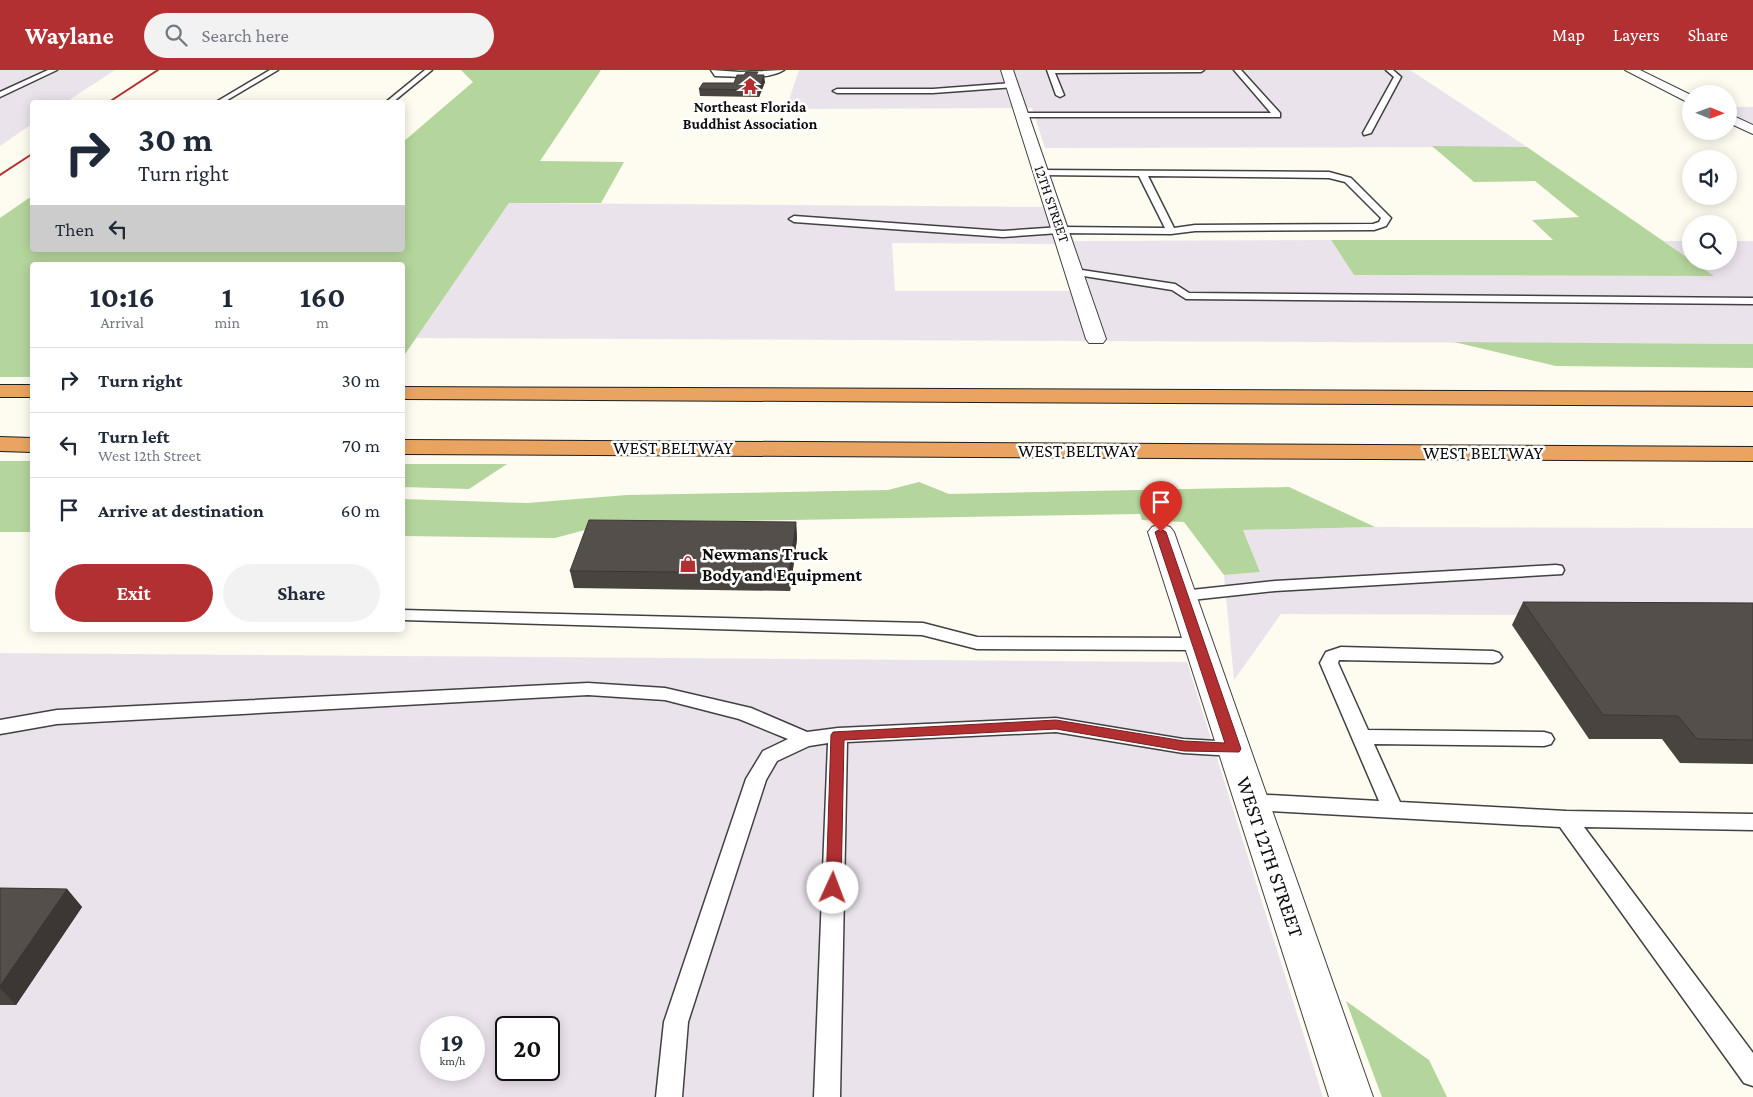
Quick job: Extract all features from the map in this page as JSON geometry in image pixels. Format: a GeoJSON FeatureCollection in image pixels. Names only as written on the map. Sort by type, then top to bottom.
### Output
{"type":"FeatureCollection","features":[{"type":"Feature","properties":{"kind":"highway"},"geometry":{"type":"LineString","coordinates":[[0,391],[30,391]]}},
{"type":"Feature","properties":{"kind":"highway"},"geometry":{"type":"LineString","coordinates":[[405,393],[1753,399]]}},
{"type":"Feature","properties":{"kind":"highway"},"geometry":{"type":"LineString","coordinates":[[0,444],[30,444]]}},
{"type":"Feature","properties":{"kind":"highway","name":"WEST BELTWAY"},"geometry":{"type":"LineString","coordinates":[[405,447],[1753,454]]}},
{"type":"Feature","properties":{"kind":"street","name":"12TH STREET"},"geometry":{"type":"LineString","coordinates":[[1007,70],[1096,339]]}},
{"type":"Feature","properties":{"kind":"street"},"geometry":{"type":"LineString","coordinates":[[1630,70],[1682,96]]}},
{"type":"Feature","properties":{"kind":"street"},"geometry":{"type":"LineString","coordinates":[[1738,122],[1753,130]]}},
{"type":"Feature","properties":{"kind":"street","name":"WEST 12TH STREET"},"geometry":{"type":"LineString","coordinates":[[1161,532],[1351,1097]]}},
{"type":"Feature","properties":{"kind":"lane"},"geometry":{"type":"LineString","coordinates":[[0,95],[54,70]]}},
{"type":"Feature","properties":{"kind":"lane"},"geometry":{"type":"LineString","coordinates":[[223,100],[275,70]]}},
{"type":"Feature","properties":{"kind":"lane"},"geometry":{"type":"LineString","coordinates":[[391,100],[429,70]]}},
{"type":"Feature","properties":{"kind":"lane"},"geometry":{"type":"LineString","coordinates":[[714,70],[715,74],[769,74],[782,70]]}},
{"type":"Feature","properties":{"kind":"lane"},"geometry":{"type":"LineString","coordinates":[[1068,114],[1050,71],[1201,70]]}},
{"type":"Feature","properties":{"kind":"lane"},"geometry":{"type":"LineString","coordinates":[[1022,115],[1277,115],[1237,70]]}},
{"type":"Feature","properties":{"kind":"lane"},"geometry":{"type":"LineString","coordinates":[[1367,133],[1398,77],[1389,70]]}},
{"type":"Feature","properties":{"kind":"lane"},"geometry":{"type":"LineString","coordinates":[[838,91],[933,91],[1012,85]]}},
{"type":"Feature","properties":{"kind":"lane"},"geometry":{"type":"LineString","coordinates":[[0,87],[17,87]]}},
{"type":"Feature","properties":{"kind":"lane"},"geometry":{"type":"LineString","coordinates":[[794,219],[1003,234],[1061,231],[1171,231],[1196,228],[1374,227],[1383,224],[1386,218],[1348,180],[1328,175],[1041,172]]}},
{"type":"Feature","properties":{"kind":"lane"},"geometry":{"type":"LineString","coordinates":[[1142,173],[1171,231]]}},
{"type":"Feature","properties":{"kind":"lane"},"geometry":{"type":"LineString","coordinates":[[1075,272],[1175,288],[1186,296],[1753,301]]}},
{"type":"Feature","properties":{"kind":"lane"},"geometry":{"type":"LineString","coordinates":[[1182,596],[1275,586],[1556,570]]}},
{"type":"Feature","properties":{"kind":"lane"},"geometry":{"type":"LineString","coordinates":[[405,615],[923,629],[951,638],[977,643],[1198,644]]}},
{"type":"Feature","properties":{"kind":"lane"},"geometry":{"type":"LineString","coordinates":[[1394,810],[1329,663],[1332,656],[1348,653],[1493,657]]}},
{"type":"Feature","properties":{"kind":"lane"},"geometry":{"type":"LineString","coordinates":[[0,727],[57,717],[588,689],[665,694],[744,713],[806,739]]}},
{"type":"Feature","properties":{"kind":"lane"},"geometry":{"type":"LineString","coordinates":[[669,1097],[676,1022],[756,779],[770,756],[806,739],[838,735],[1056,725],[1184,746],[1234,749]]}},
{"type":"Feature","properties":{"kind":"lane"},"geometry":{"type":"LineString","coordinates":[[827,1097],[838,735]]}},
{"type":"Feature","properties":{"kind":"lane"},"geometry":{"type":"LineString","coordinates":[[1362,737],[1544,739]]}},
{"type":"Feature","properties":{"kind":"lane"},"geometry":{"type":"LineString","coordinates":[[1251,802],[1566,819],[1753,822]]}},
{"type":"Feature","properties":{"kind":"lane"},"geometry":{"type":"LineString","coordinates":[[1566,819],[1753,1074]]}},
{"type":"Feature","properties":{"kind":"shaded area"},"geometry":{"type":"Polygon","coordinates":[[[0,70],[115,70],[69,100],[30,100],[30,125],[0,146],[0,70]]]}},
{"type":"Feature","properties":{"kind":"shaded area"},"geometry":{"type":"Polygon","coordinates":[[[799,70],[1410,70],[1527,147],[1045,148],[1032,108],[786,109],[799,70]]]}},
{"type":"Feature","properties":{"kind":"shaded area"},"geometry":{"type":"Polygon","coordinates":[[[1738,107],[1753,107],[1753,126],[1738,118],[1738,107]]]}},
{"type":"Feature","properties":{"kind":"shaded area"},"geometry":{"type":"Polygon","coordinates":[[[509,203],[1062,207],[1074,241],[1331,240],[1354,275],[1712,276],[1704,270],[1737,270],[1737,241],[1753,241],[1753,344],[416,338],[509,203]],[[892,243],[895,291],[1074,291],[1058,244],[892,243]]]}},
{"type":"Feature","properties":{"kind":"shaded area"},"geometry":{"type":"Polygon","coordinates":[[[1664,241],[1682,241],[1682,254],[1664,241]]]}},
{"type":"Feature","properties":{"kind":"shaded area"},"geometry":{"type":"Polygon","coordinates":[[[1375,527],[1753,528],[1753,616],[1281,614],[1234,680],[1224,575],[1260,572],[1243,530],[1375,527]]]}},
{"type":"Feature","properties":{"kind":"shaded area"},"geometry":{"type":"Polygon","coordinates":[[[0,653],[1187,662],[1323,1097],[0,1097],[0,653]]]}},
{"type":"Feature","properties":{"kind":"green space"},"geometry":{"type":"Polygon","coordinates":[[[461,70],[601,70],[540,161],[624,162],[601,203],[509,203],[405,354],[405,262],[30,262],[30,377],[0,377],[0,218],[29,198],[30,252],[405,252],[405,140],[473,82],[461,70]]]}},
{"type":"Feature","properties":{"kind":"green space"},"geometry":{"type":"Polygon","coordinates":[[[1432,146],[1527,147],[1682,254],[1682,270],[1705,270],[1714,276],[1354,275],[1331,240],[1553,240],[1532,220],[1579,217],[1535,181],[1474,182],[1432,146]]]}},
{"type":"Feature","properties":{"kind":"green space"},"geometry":{"type":"Polygon","coordinates":[[[1454,342],[1753,344],[1753,368],[1556,366],[1454,342]]]}},
{"type":"Feature","properties":{"kind":"green space"},"geometry":{"type":"Polygon","coordinates":[[[0,461],[30,461],[30,532],[0,532],[0,461]]]}},
{"type":"Feature","properties":{"kind":"green space"},"geometry":{"type":"Polygon","coordinates":[[[405,464],[507,464],[469,489],[405,487],[405,464]]]}},
{"type":"Feature","properties":{"kind":"green space"},"geometry":{"type":"Polygon","coordinates":[[[919,482],[949,494],[1289,487],[1375,527],[1243,530],[1260,572],[1224,575],[1184,522],[1142,520],[1140,514],[611,523],[555,538],[405,536],[405,499],[527,503],[627,495],[888,490],[919,482]]]}},
{"type":"Feature","properties":{"kind":"green space"},"geometry":{"type":"Polygon","coordinates":[[[1346,1001],[1429,1060],[1447,1097],[1382,1097],[1346,1001]]]}},
{"type":"Feature","properties":{"kind":"building"},"geometry":{"type":"Polygon","coordinates":[[[746,72],[758,72],[756,75],[764,75],[759,90],[699,89],[703,83],[734,83],[737,75],[744,75],[746,72]]]}},
{"type":"Feature","properties":{"kind":"building","name":"Newmans Truck Body and Equipment"},"geometry":{"type":"Polygon","coordinates":[[[589,520],[796,522],[789,573],[570,571],[589,520]]]}},
{"type":"Feature","properties":{"kind":"building"},"geometry":{"type":"Polygon","coordinates":[[[1523,602],[1753,603],[1753,740],[1697,739],[1678,716],[1603,715],[1523,602]]]}},
{"type":"Feature","properties":{"kind":"building"},"geometry":{"type":"Polygon","coordinates":[[[0,888],[67,889],[0,986],[0,888]]]}},
{"type":"Feature","properties":{"kind":"railway"},"geometry":{"type":"LineString","coordinates":[[112,100],[158,70]]}},
{"type":"Feature","properties":{"kind":"railway"},"geometry":{"type":"LineString","coordinates":[[0,175],[30,155]]}},
{"type":"Feature","properties":{"kind":"place","name":"Northeast Florida Buddhist Association"},"geometry":{"type":"Point","coordinates":[750,86]}},
{"type":"Feature","properties":{"kind":"place","name":"Newmans Truck Body and Equipment"},"geometry":{"type":"Point","coordinates":[688,564]}},
{"type":"Feature","properties":{"kind":"route"},"geometry":{"type":"LineString","coordinates":[[833,888],[838,735],[1056,725],[1184,746],[1234,749],[1161,532]]}}]}
